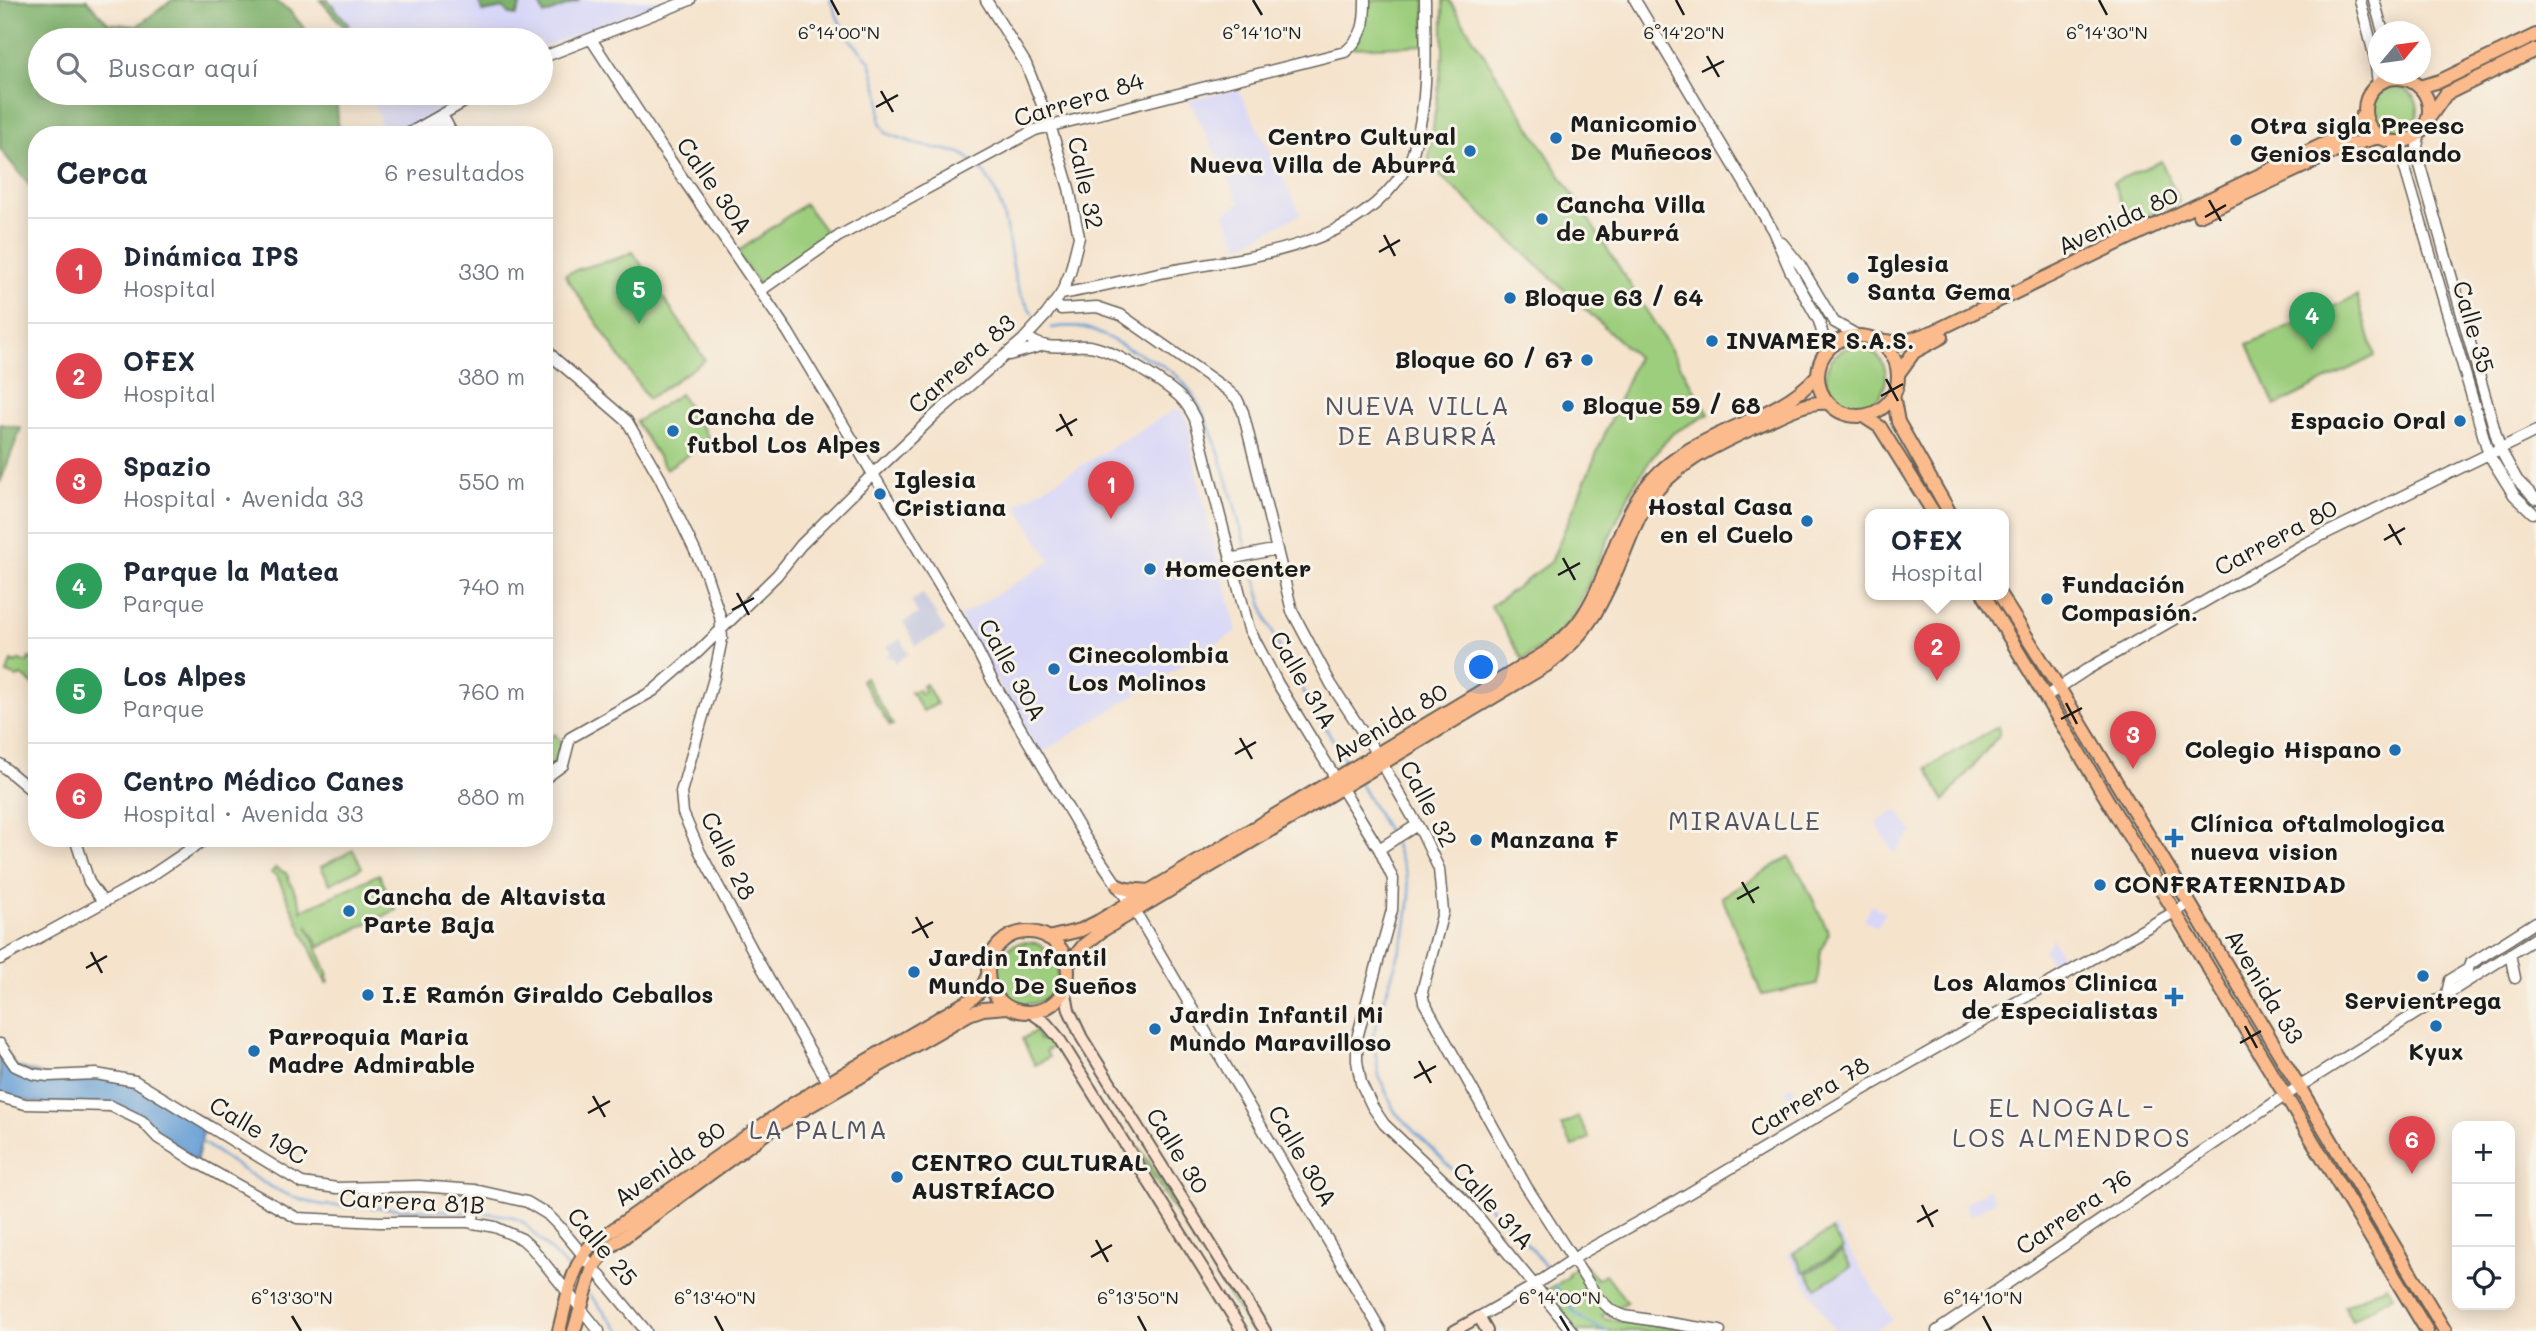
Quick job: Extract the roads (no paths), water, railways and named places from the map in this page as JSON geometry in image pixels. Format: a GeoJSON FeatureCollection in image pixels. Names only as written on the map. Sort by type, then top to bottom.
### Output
{"type":"FeatureCollection","features":[{"type":"Feature","properties":{"kind":"main road"},"geometry":{"type":"LineString","coordinates":[[2419,87],[2440,81],[2536,35]]}},
{"type":"Feature","properties":{"kind":"main road"},"geometry":{"type":"LineString","coordinates":[[2378,84],[2366,101],[2365,111],[2371,130],[2386,140],[2411,140],[2418,135],[2446,94],[2536,50]]}},
{"type":"Feature","properties":{"kind":"main road"},"geometry":{"type":"LineString","coordinates":[[2414,84],[2419,87],[2429,106],[2427,121]]}},
{"type":"Feature","properties":{"kind":"main road","name":"Avenida 80"},"geometry":{"type":"LineString","coordinates":[[1878,341],[1901,343],[1935,331],[2343,135],[2357,125],[2365,111]]}},
{"type":"Feature","properties":{"kind":"main road","name":"Avenida 80"},"geometry":{"type":"LineString","coordinates":[[1898,374],[1914,352],[1940,337],[2347,146],[2386,140]]}},
{"type":"Feature","properties":{"kind":"main road"},"geometry":{"type":"LineString","coordinates":[[1931,509],[1880,427],[1863,416],[1844,414],[1828,403],[1818,386],[1819,363],[1827,350],[1838,340],[1857,335],[1878,341],[1893,356],[1898,374],[1893,395],[1898,422],[1948,509]]}},
{"type":"Feature","properties":{"kind":"main road","name":"Avenida 80"},"geometry":{"type":"LineString","coordinates":[[1380,760],[1520,670],[1562,639],[1586,609],[1632,509],[1660,471],[1683,452],[1792,397],[1817,376]]}},
{"type":"Feature","properties":{"kind":"main road"},"geometry":{"type":"LineString","coordinates":[[1863,416],[1880,409],[1893,395]]}},
{"type":"Feature","properties":{"kind":"main road","name":"Avenida 80"},"geometry":{"type":"LineString","coordinates":[[1067,966],[1091,939],[1150,891],[1540,670],[1571,646],[1590,623],[1647,503],[1664,482],[1682,466],[1719,444],[1796,408],[1828,403]]}},
{"type":"Feature","properties":{"kind":"main road","name":"Avenida 33"},"geometry":{"type":"LineString","coordinates":[[1987,600],[2427,1331]]}},
{"type":"Feature","properties":{"kind":"main road","name":"Avenida 33"},"geometry":{"type":"LineString","coordinates":[[2003,600],[2190,903],[2445,1331]]}},
{"type":"Feature","properties":{"kind":"main road","name":"Avenida 80"},"geometry":{"type":"LineString","coordinates":[[1048,938],[1090,926],[1132,907],[1345,780]]}},
{"type":"Feature","properties":{"kind":"main road"},"geometry":{"type":"LineString","coordinates":[[1118,886],[1136,891],[1150,891]]}},
{"type":"Feature","properties":{"kind":"main road"},"geometry":{"type":"LineString","coordinates":[[1025,933],[1048,938],[1061,950],[1067,966],[1065,988],[1051,1005],[1030,1012],[1007,1007],[994,993],[988,975],[994,951],[1006,939],[1025,933]]}},
{"type":"Feature","properties":{"kind":"main road","name":"Avenida 80"},"geometry":{"type":"LineString","coordinates":[[559,1331],[581,1259],[603,1236],[828,1082],[970,1000],[981,990],[988,975]]}},
{"type":"Feature","properties":{"kind":"main road","name":"Calle 30"},"geometry":{"type":"LineString","coordinates":[[1065,988],[1069,1010],[1082,1038],[1265,1331]]}},
{"type":"Feature","properties":{"kind":"main road","name":"Avenida 80"},"geometry":{"type":"LineString","coordinates":[[574,1331],[591,1273],[606,1250],[792,1115],[969,1014],[983,1009],[1007,1007]]}},
{"type":"Feature","properties":{"kind":"main road","name":"Calle 30"},"geometry":{"type":"LineString","coordinates":[[1030,1012],[1046,1023],[1058,1037],[1242,1331]]}},
{"type":"Feature","properties":{"kind":"main road"},"geometry":{"type":"LineString","coordinates":[[1479,1317],[1487,1331]]}},
{"type":"Feature","properties":{"kind":"main road","name":"Carrera 78"},"geometry":{"type":"LineString","coordinates":[[1454,1331],[1479,1317]]}},
{"type":"Feature","properties":{"kind":"street"},"geometry":{"type":"LineString","coordinates":[[553,53],[690,0]]}},
{"type":"Feature","properties":{"kind":"street","name":"Calle 32"},"geometry":{"type":"LineString","coordinates":[[986,0],[1021,54],[1050,125],[1069,188],[1079,237],[1070,273],[1045,316]]}},
{"type":"Feature","properties":{"kind":"street","name":"Carrera 84"},"geometry":{"type":"LineString","coordinates":[[760,291],[839,236],[1026,134],[1050,125],[1345,52],[1357,42],[1361,34],[1365,0]]}},
{"type":"Feature","properties":{"kind":"street"},"geometry":{"type":"LineString","coordinates":[[1060,294],[1273,252],[1324,236],[1365,211],[1388,191],[1412,157],[1426,99],[1425,0]]}},
{"type":"Feature","properties":{"kind":"street"},"geometry":{"type":"LineString","coordinates":[[1636,0],[1773,231],[1790,270],[1819,321],[1827,350]]}},
{"type":"Feature","properties":{"kind":"street"},"geometry":{"type":"LineString","coordinates":[[2360,0],[2368,31]]}},
{"type":"Feature","properties":{"kind":"street"},"geometry":{"type":"LineString","coordinates":[[2374,0],[2380,21]]}},
{"type":"Feature","properties":{"kind":"street","name":"Calle 30A"},"geometry":{"type":"LineString","coordinates":[[591,39],[657,141],[788,332],[971,638],[999,692],[1086,839],[1132,907],[1381,1331]]}},
{"type":"Feature","properties":{"kind":"street"},"geometry":{"type":"LineString","coordinates":[[422,126],[459,105]]}},
{"type":"Feature","properties":{"kind":"street"},"geometry":{"type":"LineString","coordinates":[[435,126],[470,105]]}},
{"type":"Feature","properties":{"kind":"street"},"geometry":{"type":"LineString","coordinates":[[445,120],[448,126]]}},
{"type":"Feature","properties":{"kind":"street","name":"Calle 35"},"geometry":{"type":"LineString","coordinates":[[2418,135],[2419,162],[2500,449],[2516,480],[2536,499]]}},
{"type":"Feature","properties":{"kind":"street","name":"Calle 35"},"geometry":{"type":"LineString","coordinates":[[2386,140],[2404,165],[2489,454],[2514,495],[2535,513]]}},
{"type":"Feature","properties":{"kind":"street"},"geometry":{"type":"LineString","coordinates":[[1773,231],[1800,265],[1834,321],[1857,335]]}},
{"type":"Feature","properties":{"kind":"street","name":"Calle 32"},"geometry":{"type":"LineString","coordinates":[[1054,303],[1061,309],[1097,307],[1121,315],[1219,383],[1237,399],[1252,442],[1274,550],[1292,611],[1331,684],[1380,760],[1417,825],[1438,869],[1443,912],[1422,992],[1424,1002],[1526,1186],[1589,1287],[1615,1313],[1720,1331]]}},
{"type":"Feature","properties":{"kind":"street","name":"Calle 32"},"geometry":{"type":"LineString","coordinates":[[1045,316],[1071,308]]}},
{"type":"Feature","properties":{"kind":"street","name":"Carrera 83"},"geometry":{"type":"LineString","coordinates":[[553,772],[563,765],[570,738],[653,691],[777,575],[803,542],[873,474],[935,415],[1027,336],[1045,316]]}},
{"type":"Feature","properties":{"kind":"street"},"geometry":{"type":"LineString","coordinates":[[1027,336],[1041,346]]}},
{"type":"Feature","properties":{"kind":"street","name":"Calle 31A"},"geometry":{"type":"LineString","coordinates":[[1005,356],[1041,346],[1098,348],[1147,374],[1182,399],[1198,426],[1249,629],[1278,684],[1388,843],[1392,910],[1357,1038],[1361,1083],[1372,1107],[1384,1124],[1466,1202],[1572,1331]]}},
{"type":"Feature","properties":{"kind":"street"},"geometry":{"type":"LineString","coordinates":[[553,357],[627,421],[689,536],[713,592],[722,629]]}},
{"type":"Feature","properties":{"kind":"street","name":"Carrera 80"},"geometry":{"type":"LineString","coordinates":[[2045,697],[2086,670],[2304,544],[2536,431]]}},
{"type":"Feature","properties":{"kind":"street"},"geometry":{"type":"LineString","coordinates":[[1232,559],[1274,550]]}},
{"type":"Feature","properties":{"kind":"street","name":"Calle 28"},"geometry":{"type":"LineString","coordinates":[[722,629],[717,667],[681,792],[683,813],[700,852],[761,966],[828,1082]]}},
{"type":"Feature","properties":{"kind":"street"},"geometry":{"type":"LineString","coordinates":[[0,764],[28,787]]}},
{"type":"Feature","properties":{"kind":"street"},"geometry":{"type":"LineString","coordinates":[[1388,843],[1417,825]]}},
{"type":"Feature","properties":{"kind":"street"},"geometry":{"type":"LineString","coordinates":[[78,847],[89,882],[103,902]]}},
{"type":"Feature","properties":{"kind":"street"},"geometry":{"type":"LineString","coordinates":[[0,959],[149,877],[194,847]]}},
{"type":"Feature","properties":{"kind":"street","name":"Carrera 78"},"geometry":{"type":"LineString","coordinates":[[1479,1317],[2050,981],[2190,903]]}},
{"type":"Feature","properties":{"kind":"street","name":"Carrera 76"},"geometry":{"type":"LineString","coordinates":[[2447,993],[2450,980],[2468,969],[2470,964],[2536,922]]}},
{"type":"Feature","properties":{"kind":"street","name":"Carrera 76"},"geometry":{"type":"LineString","coordinates":[[1937,1331],[2286,1095],[2536,938]]}},
{"type":"Feature","properties":{"kind":"street"},"geometry":{"type":"LineString","coordinates":[[2510,954],[2515,978]]}},
{"type":"Feature","properties":{"kind":"street","name":"Calle 19C"},"geometry":{"type":"LineString","coordinates":[[0,1044],[15,1066],[33,1074],[113,1075],[135,1081],[302,1183],[319,1186]]}},
{"type":"Feature","properties":{"kind":"street","name":"Carrera 81B"},"geometry":{"type":"LineString","coordinates":[[0,1097],[25,1104],[111,1106],[142,1121],[158,1138],[196,1162],[297,1218],[379,1222],[471,1221],[495,1227],[522,1239],[570,1290]]}},
{"type":"Feature","properties":{"kind":"street","name":"Carrera 81B"},"geometry":{"type":"LineString","coordinates":[[319,1186],[419,1186],[519,1199]]}},
{"type":"Feature","properties":{"kind":"street"},"geometry":{"type":"LineString","coordinates":[[471,1221],[472,1191]]}},
{"type":"Feature","properties":{"kind":"street","name":"Calle 25"},"geometry":{"type":"LineString","coordinates":[[519,1199],[547,1214],[591,1273],[646,1331]]}},
{"type":"Feature","properties":{"kind":"street"},"geometry":{"type":"LineString","coordinates":[[570,1290],[599,1331]]}},
{"type":"Feature","properties":{"kind":"water"},"geometry":{"type":"Polygon","coordinates":[[[0,1041],[15,1066],[48,1076],[113,1075],[206,1120],[196,1162],[142,1121],[103,1107],[50,1105],[0,1096],[0,1041]]]}},
{"type":"Feature","properties":{"kind":"waterway"},"geometry":{"type":"LineString","coordinates":[[830,0],[845,34],[870,61],[880,98],[880,122],[886,133],[920,145],[961,153],[973,162]]}},
{"type":"Feature","properties":{"kind":"waterway"},"geometry":{"type":"LineString","coordinates":[[978,166],[995,191],[1008,236],[1016,282],[1032,313]]}},
{"type":"Feature","properties":{"kind":"waterway"},"geometry":{"type":"LineString","coordinates":[[1051,328],[1083,327],[1099,333],[1167,368],[1178,377],[1191,393],[1212,434],[1247,551]]}},
{"type":"Feature","properties":{"kind":"waterway"},"geometry":{"type":"LineString","coordinates":[[1249,557],[1267,620],[1285,660],[1348,765]]}},
{"type":"Feature","properties":{"kind":"waterway"},"geometry":{"type":"LineString","coordinates":[[1359,782],[1391,837]]}},
{"type":"Feature","properties":{"kind":"waterway"},"geometry":{"type":"LineString","coordinates":[[1394,843],[1406,873],[1410,897],[1405,934],[1373,1035],[1379,1076],[1395,1112],[1533,1250],[1545,1266]]}},
{"type":"Feature","properties":{"kind":"waterway"},"geometry":{"type":"LineString","coordinates":[[200,1141],[258,1180],[306,1201],[323,1205],[470,1212]]}},
{"type":"Feature","properties":{"kind":"waterway"},"geometry":{"type":"LineString","coordinates":[[477,1212],[510,1216],[523,1222],[570,1271]]}},
{"type":"Feature","properties":{"kind":"waterway"},"geometry":{"type":"LineString","coordinates":[[1555,1286],[1577,1314],[1607,1331]]}},
{"type":"Feature","properties":{"kind":"waterway"},"geometry":{"type":"LineString","coordinates":[[590,1295],[620,1331]]}},
{"type":"Feature","properties":{"kind":"place","name":"Manicomio De Muñecos"},"geometry":{"type":"Point","coordinates":[1556,138]}},
{"type":"Feature","properties":{"kind":"place","name":"Otra sigla Preesc Genios Escalando"},"geometry":{"type":"Point","coordinates":[2236,140]}},
{"type":"Feature","properties":{"kind":"place","name":"Centro Cultural Nueva Villa de Aburrá"},"geometry":{"type":"Point","coordinates":[1470,151]}},
{"type":"Feature","properties":{"kind":"place","name":"Cancha Villa de Aburrá"},"geometry":{"type":"Point","coordinates":[1542,219]}},
{"type":"Feature","properties":{"kind":"place","name":"Iglesia Santa Gema"},"geometry":{"type":"Point","coordinates":[1853,278]}},
{"type":"Feature","properties":{"kind":"place","name":"Bloque 63 / 64"},"geometry":{"type":"Point","coordinates":[1510,298]}},
{"type":"Feature","properties":{"kind":"place","name":"Los Alpes"},"geometry":{"type":"Point","coordinates":[639,324]}},
{"type":"Feature","properties":{"kind":"place","name":"INVAMER S.A.S."},"geometry":{"type":"Point","coordinates":[1712,341]}},
{"type":"Feature","properties":{"kind":"place","name":"Parque la Matea"},"geometry":{"type":"Point","coordinates":[2312,350]}},
{"type":"Feature","properties":{"kind":"place","name":"Bloque 60 / 67"},"geometry":{"type":"Point","coordinates":[1587,360]}},
{"type":"Feature","properties":{"kind":"place","name":"Bloque 59 / 68"},"geometry":{"type":"Point","coordinates":[1568,406]}},
{"type":"Feature","properties":{"kind":"place","name":"Espacio Oral"},"geometry":{"type":"Point","coordinates":[2460,421]}},
{"type":"Feature","properties":{"kind":"place","name":"Cancha de futbol Los Alpes"},"geometry":{"type":"Point","coordinates":[673,431]}},
{"type":"Feature","properties":{"kind":"place","name":"Iglesia Cristiana"},"geometry":{"type":"Point","coordinates":[880,494]}},
{"type":"Feature","properties":{"kind":"place","name":"Dinámica IPS"},"geometry":{"type":"Point","coordinates":[1111,519]}},
{"type":"Feature","properties":{"kind":"place","name":"Hostal Casa en el Cuelo"},"geometry":{"type":"Point","coordinates":[1807,521]}},
{"type":"Feature","properties":{"kind":"place","name":"Homecenter"},"geometry":{"type":"Point","coordinates":[1150,569]}},
{"type":"Feature","properties":{"kind":"place","name":"Fundación Compasión."},"geometry":{"type":"Point","coordinates":[2047,599]}},
{"type":"Feature","properties":{"kind":"place","name":"Cinecolombia Los Molinos"},"geometry":{"type":"Point","coordinates":[1054,669]}},
{"type":"Feature","properties":{"kind":"place","name":"OFEX"},"geometry":{"type":"Point","coordinates":[1937,681]}},
{"type":"Feature","properties":{"kind":"place","name":"Colegio Hispano"},"geometry":{"type":"Point","coordinates":[2395,750]}},
{"type":"Feature","properties":{"kind":"place","name":"Spazio"},"geometry":{"type":"Point","coordinates":[2133,769]}},
{"type":"Feature","properties":{"kind":"place","name":"Clínica oftalmologica nueva vision"},"geometry":{"type":"Point","coordinates":[2174,838]}},
{"type":"Feature","properties":{"kind":"place","name":"Manzana F"},"geometry":{"type":"Point","coordinates":[1476,840]}},
{"type":"Feature","properties":{"kind":"place","name":"CONFRATERNIDAD"},"geometry":{"type":"Point","coordinates":[2100,885]}},
{"type":"Feature","properties":{"kind":"place","name":"Cancha de Altavista Parte Baja"},"geometry":{"type":"Point","coordinates":[349,911]}},
{"type":"Feature","properties":{"kind":"place","name":"Jardin Infantil Mundo De Sueños"},"geometry":{"type":"Point","coordinates":[914,972]}},
{"type":"Feature","properties":{"kind":"place","name":"Servientrega"},"geometry":{"type":"Point","coordinates":[2423,976]}},
{"type":"Feature","properties":{"kind":"place","name":"I.E Ramón Giraldo Ceballos"},"geometry":{"type":"Point","coordinates":[368,995]}},
{"type":"Feature","properties":{"kind":"place","name":"Los Alamos Clinica de Especialistas"},"geometry":{"type":"Point","coordinates":[2174,997]}},
{"type":"Feature","properties":{"kind":"place","name":"Kyux"},"geometry":{"type":"Point","coordinates":[2436,1026]}},
{"type":"Feature","properties":{"kind":"place","name":"Jardin Infantil Mi Mundo Maravilloso"},"geometry":{"type":"Point","coordinates":[1155,1029]}},
{"type":"Feature","properties":{"kind":"place","name":"Parroquia Maria Madre Admirable"},"geometry":{"type":"Point","coordinates":[254,1051]}},
{"type":"Feature","properties":{"kind":"place","name":"Centro Médico Canes"},"geometry":{"type":"Point","coordinates":[2412,1174]}},
{"type":"Feature","properties":{"kind":"place","name":"CENTRO CULTURAL AUSTRÍACO"},"geometry":{"type":"Point","coordinates":[897,1177]}},
{"type":"Feature","properties":{"kind":"district","name":"NUEVA VILLA DE ABURRÁ"},"geometry":{"type":"Point","coordinates":[1418,421]}},
{"type":"Feature","properties":{"kind":"district","name":"MIRAVALLE"},"geometry":{"type":"Point","coordinates":[1745,821]}},
{"type":"Feature","properties":{"kind":"district","name":"EL NOGAL - LOS ALMENDROS"},"geometry":{"type":"Point","coordinates":[2072,1123]}},
{"type":"Feature","properties":{"kind":"district","name":"LA PALMA"},"geometry":{"type":"Point","coordinates":[819,1130]}}]}
